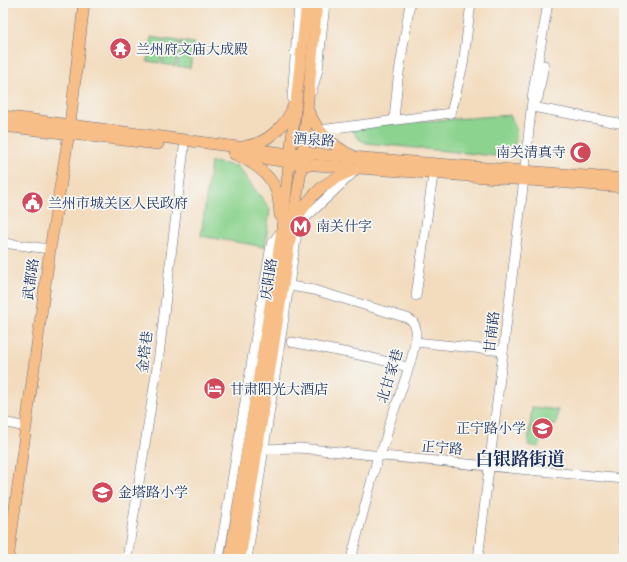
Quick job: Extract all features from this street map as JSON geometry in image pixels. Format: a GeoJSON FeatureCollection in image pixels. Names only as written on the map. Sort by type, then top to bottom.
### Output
{"type":"FeatureCollection","features":[{"type":"Feature","properties":{"kind":"main road","name":"武都路"},"geometry":{"type":"LineString","coordinates":[[65,129],[78,3]]}},
{"type":"Feature","properties":{"kind":"main road","name":"武都路"},"geometry":{"type":"LineString","coordinates":[[3,559],[84,3]]}},
{"type":"Feature","properties":{"kind":"main road","name":"庆阳路"},"geometry":{"type":"LineString","coordinates":[[230,559],[282,230],[307,3]]}},
{"type":"Feature","properties":{"kind":"main road","name":"庆阳路"},"geometry":{"type":"LineString","coordinates":[[240,559],[262,449],[296,225],[303,159],[306,106],[317,3]]}},
{"type":"Feature","properties":{"kind":"main road"},"geometry":{"type":"LineString","coordinates":[[234,151],[264,140],[281,126],[291,110],[298,88]]}},
{"type":"Feature","properties":{"kind":"main road"},"geometry":{"type":"LineString","coordinates":[[296,225],[300,213],[319,188],[358,164],[337,147],[320,130],[306,106]]}},
{"type":"Feature","properties":{"kind":"main road","name":"酒泉路"},"geometry":{"type":"LineString","coordinates":[[3,116],[65,129],[184,148],[234,151]]}},
{"type":"Feature","properties":{"kind":"main road","name":"酒泉路"},"geometry":{"type":"LineString","coordinates":[[3,126],[65,129],[290,158],[523,176],[624,188]]}},
{"type":"Feature","properties":{"kind":"main road"},"geometry":{"type":"LineString","coordinates":[[234,151],[257,168],[276,190],[282,230]]}},
{"type":"Feature","properties":{"kind":"main road","name":"酒泉路"},"geometry":{"type":"LineString","coordinates":[[358,164],[434,175],[624,179]]}},
{"type":"Feature","properties":{"kind":"main road","name":"武都路"},"geometry":{"type":"LineString","coordinates":[[8,559],[23,426]]}},
{"type":"Feature","properties":{"kind":"street"},"geometry":{"type":"LineString","coordinates":[[291,110],[299,3]]}},
{"type":"Feature","properties":{"kind":"street"},"geometry":{"type":"LineString","coordinates":[[306,106],[318,70],[325,3]]}},
{"type":"Feature","properties":{"kind":"street"},"geometry":{"type":"LineString","coordinates":[[394,119],[398,79],[410,3]]}},
{"type":"Feature","properties":{"kind":"street","name":"酒泉路"},"geometry":{"type":"LineString","coordinates":[[320,130],[394,119],[451,113],[463,65],[471,3]]}},
{"type":"Feature","properties":{"kind":"street","name":"甘南路"},"geometry":{"type":"LineString","coordinates":[[478,559],[491,465],[533,91],[548,3]]}},
{"type":"Feature","properties":{"kind":"street","name":"甘南路"},"geometry":{"type":"LineString","coordinates":[[532,107],[538,98],[554,3]]}},
{"type":"Feature","properties":{"kind":"street"},"geometry":{"type":"LineString","coordinates":[[532,107],[624,124]]}},
{"type":"Feature","properties":{"kind":"street","name":"金塔巷"},"geometry":{"type":"LineString","coordinates":[[127,559],[159,355],[184,148]]}},
{"type":"Feature","properties":{"kind":"street"},"geometry":{"type":"LineString","coordinates":[[296,225],[358,164]]}},
{"type":"Feature","properties":{"kind":"street"},"geometry":{"type":"LineString","coordinates":[[416,296],[434,175]]}},
{"type":"Feature","properties":{"kind":"street"},"geometry":{"type":"LineString","coordinates":[[219,559],[271,245],[282,230]]}},
{"type":"Feature","properties":{"kind":"street"},"geometry":{"type":"LineString","coordinates":[[3,243],[47,249]]}},
{"type":"Feature","properties":{"kind":"street"},"geometry":{"type":"LineString","coordinates":[[287,285],[314,290],[407,318],[413,321],[416,328],[415,342]]}},
{"type":"Feature","properties":{"kind":"street"},"geometry":{"type":"LineString","coordinates":[[291,342],[370,357],[408,367]]}},
{"type":"Feature","properties":{"kind":"street","name":"北甘家巷"},"geometry":{"type":"LineString","coordinates":[[378,456],[384,448],[390,422],[397,406],[415,342],[503,351]]}},
{"type":"Feature","properties":{"kind":"street"},"geometry":{"type":"LineString","coordinates":[[3,422],[23,426]]}},
{"type":"Feature","properties":{"kind":"street","name":"正宁路"},"geometry":{"type":"LineString","coordinates":[[262,449],[299,448],[491,465],[624,479]]}},
{"type":"Feature","properties":{"kind":"street"},"geometry":{"type":"LineString","coordinates":[[247,559],[262,449]]}},
{"type":"Feature","properties":{"kind":"street"},"geometry":{"type":"LineString","coordinates":[[351,559],[378,456]]}},
{"type":"Feature","properties":{"kind":"street"},"geometry":{"type":"LineString","coordinates":[[624,521],[624,540]]}},
{"type":"Feature","properties":{"kind":"green space"},"geometry":{"type":"Polygon","coordinates":[[[151,37],[164,39],[160,63],[147,61],[151,37]]]}},
{"type":"Feature","properties":{"kind":"green space"},"geometry":{"type":"Polygon","coordinates":[[[166,39],[179,41],[175,66],[162,64],[166,39]]]}},
{"type":"Feature","properties":{"kind":"green space"},"geometry":{"type":"Polygon","coordinates":[[[181,41],[194,43],[190,68],[177,66],[181,41]]]}},
{"type":"Feature","properties":{"kind":"green space"},"geometry":{"type":"Polygon","coordinates":[[[510,115],[516,129],[516,141],[514,146],[509,150],[495,156],[367,143],[360,140],[351,129],[355,126],[510,115]]]}},
{"type":"Feature","properties":{"kind":"green space"},"geometry":{"type":"Polygon","coordinates":[[[211,162],[237,166],[270,209],[265,247],[201,236],[211,162]]]}},
{"type":"Feature","properties":{"kind":"green space"},"geometry":{"type":"Polygon","coordinates":[[[532,407],[558,410],[556,425],[542,424],[539,447],[528,445],[532,407]]]}},
{"type":"Feature","properties":{"kind":"place","name":"兰州府文庙大成殿"},"geometry":{"type":"Point","coordinates":[120,49]}},
{"type":"Feature","properties":{"kind":"place","name":"南关清真寺"},"geometry":{"type":"Point","coordinates":[581,152]}},
{"type":"Feature","properties":{"kind":"place","name":"兰州市城关区人民政府"},"geometry":{"type":"Point","coordinates":[32,203]}},
{"type":"Feature","properties":{"kind":"place","name":"南关什字"},"geometry":{"type":"Point","coordinates":[300,226]}},
{"type":"Feature","properties":{"kind":"place","name":"甘肃阳光大酒店"},"geometry":{"type":"Point","coordinates":[214,389]}},
{"type":"Feature","properties":{"kind":"place","name":"正宁路小学"},"geometry":{"type":"Point","coordinates":[542,428]}},
{"type":"Feature","properties":{"kind":"place","name":"金塔路小学"},"geometry":{"type":"Point","coordinates":[102,492]}},
{"type":"Feature","properties":{"kind":"district","name":"白银路街道"},"geometry":{"type":"Point","coordinates":[520,459]}}]}
